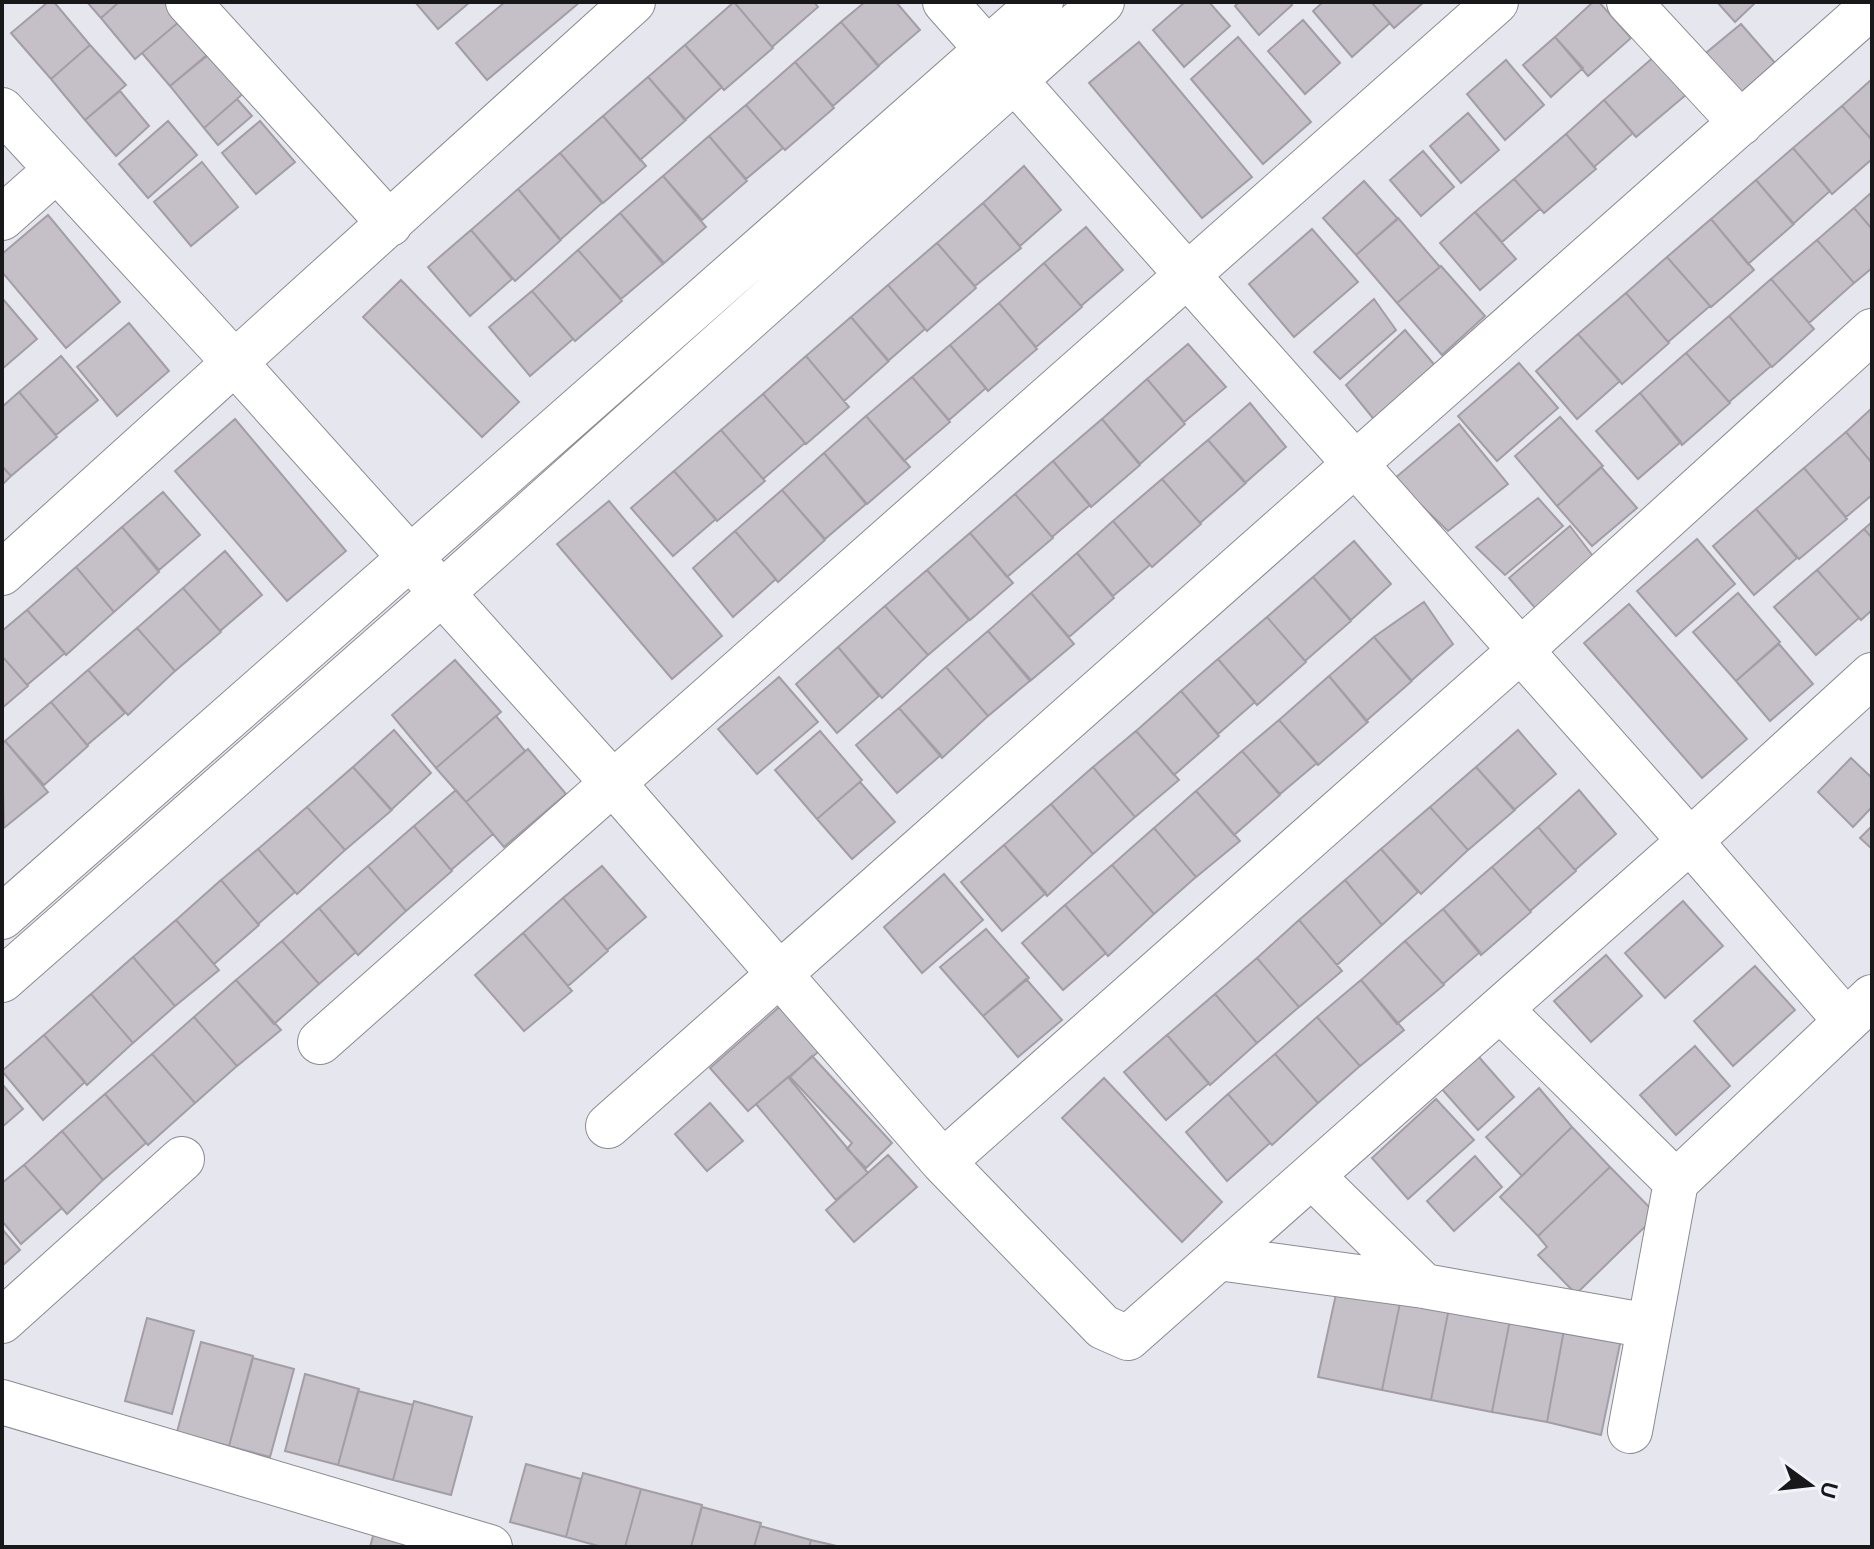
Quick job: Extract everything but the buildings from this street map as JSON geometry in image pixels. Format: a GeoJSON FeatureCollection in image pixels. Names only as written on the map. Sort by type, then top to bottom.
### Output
{"type":"FeatureCollection","features":[{"type":"Feature","properties":{"kind":"street"},"geometry":{"type":"LineString","coordinates":[[188,2],[390,224]]}},
{"type":"Feature","properties":{"kind":"street"},"geometry":{"type":"LineString","coordinates":[[2,573],[633,2]]}},
{"type":"Feature","properties":{"kind":"street"},"geometry":{"type":"LineString","coordinates":[[945,2],[1855,1026],[1676,1182],[1630,1431]]}},
{"type":"Feature","properties":{"kind":"street"},"geometry":{"type":"LineString","coordinates":[[2,980],[442,593],[1002,64],[1041,2]]}},
{"type":"Feature","properties":{"kind":"street"},"geometry":{"type":"LineString","coordinates":[[2,917],[407,557],[1002,64],[1102,2]]}},
{"type":"Feature","properties":{"kind":"street"},"geometry":{"type":"LineString","coordinates":[[320,1042],[1496,2]]}},
{"type":"Feature","properties":{"kind":"street"},"geometry":{"type":"LineString","coordinates":[[1629,2],[1741,123]]}},
{"type":"Feature","properties":{"kind":"street"},"geometry":{"type":"LineString","coordinates":[[608,1126],[1872,6]]}},
{"type":"Feature","properties":{"kind":"street"},"geometry":{"type":"LineString","coordinates":[[2,110],[236,364],[613,783],[943,1162],[1103,1327],[1128,1338],[1690,841],[1872,675]]}},
{"type":"Feature","properties":{"kind":"street"},"geometry":{"type":"LineString","coordinates":[[2,218],[55,171]]}},
{"type":"Feature","properties":{"kind":"street"},"geometry":{"type":"LineString","coordinates":[[943,1162],[1521,650],[1872,331]]}},
{"type":"Feature","properties":{"kind":"street"},"geometry":{"type":"LineString","coordinates":[[1500,1009],[1676,1182]]}},
{"type":"Feature","properties":{"kind":"street"},"geometry":{"type":"LineString","coordinates":[[2,1321],[182,1159]]}},
{"type":"Feature","properties":{"kind":"street"},"geometry":{"type":"LineString","coordinates":[[1312,1176],[1424,1286]]}},
{"type":"Feature","properties":{"kind":"street"},"geometry":{"type":"LineString","coordinates":[[1218,1258],[1424,1286],[1649,1326]]}},
{"type":"Feature","properties":{"kind":"street"},"geometry":{"type":"LineString","coordinates":[[2,1402],[490,1547]]}}]}
